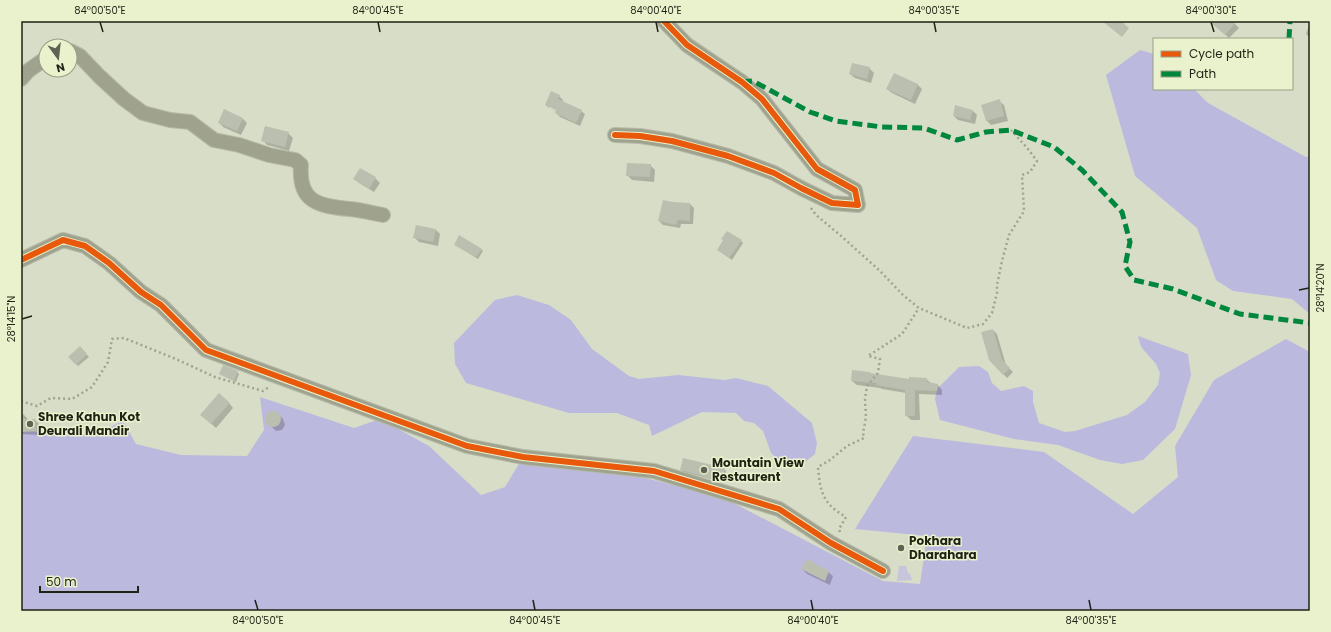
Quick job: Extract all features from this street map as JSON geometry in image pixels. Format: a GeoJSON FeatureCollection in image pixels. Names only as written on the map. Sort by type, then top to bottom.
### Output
{"type":"FeatureCollection","features":[{"type":"Feature","properties":{"kind":"street"},"geometry":{"type":"LineString","coordinates":[[615,135],[672,140],[721,154],[774,173],[832,203],[858,205],[855,190],[817,170],[762,99],[742,82],[687,45],[664,21]]}},
{"type":"Feature","properties":{"kind":"street"},"geometry":{"type":"LineString","coordinates":[[78,55],[124,99],[144,113],[170,120],[190,122],[214,140],[238,145],[269,155],[295,160],[301,165],[301,184],[305,193],[316,202],[333,208],[350,209],[383,215]]}},
{"type":"Feature","properties":{"kind":"street"},"geometry":{"type":"LineString","coordinates":[[21,79],[28,71],[38,64]]}},
{"type":"Feature","properties":{"kind":"street"},"geometry":{"type":"LineString","coordinates":[[21,260],[63,240],[85,246],[109,263],[141,292],[161,305],[206,350],[468,446],[523,457],[654,471],[779,509],[830,543],[883,571]]}},
{"type":"Feature","properties":{"kind":"path"},"geometry":{"type":"LineString","coordinates":[[801,188],[800,194],[816,215],[880,271],[903,295],[919,308],[967,328],[983,324],[992,313],[997,292],[998,279],[1009,235],[1024,210],[1022,175],[1030,172],[1037,161],[1011,130]]}},
{"type":"Feature","properties":{"kind":"path"},"geometry":{"type":"LineString","coordinates":[[844,550],[843,540],[839,529],[846,517],[837,512],[825,500],[820,487],[818,467],[830,460],[847,446],[864,438],[863,433],[866,417],[865,399],[867,386],[878,373],[880,359],[868,356],[902,334],[919,308]]}},
{"type":"Feature","properties":{"kind":"path"},"geometry":{"type":"LineString","coordinates":[[21,401],[37,406],[51,398],[72,398],[92,387],[108,362],[112,339],[124,338],[215,377],[263,391],[283,378]]}},
{"type":"Feature","properties":{"kind":"shaded area"},"geometry":{"type":"Polygon","coordinates":[[[1140,50],[1153,54],[1153,90],[1195,90],[1208,103],[1306,157],[1310,156],[1310,314],[1292,299],[1233,291],[1216,280],[1197,228],[1135,176],[1106,75],[1140,50]]]}},
{"type":"Feature","properties":{"kind":"shaded area"},"geometry":{"type":"Polygon","coordinates":[[[517,295],[549,305],[571,320],[592,349],[629,376],[639,379],[678,375],[725,380],[736,378],[768,386],[812,423],[817,443],[815,454],[800,466],[789,467],[779,461],[771,453],[763,431],[754,423],[744,421],[736,413],[702,412],[652,436],[649,425],[617,413],[569,413],[466,383],[455,364],[454,343],[495,300],[517,295]]]}},
{"type":"Feature","properties":{"kind":"shaded area"},"geometry":{"type":"Polygon","coordinates":[[[1138,336],[1188,354],[1191,375],[1175,429],[1143,460],[1122,464],[1100,460],[1058,445],[1014,439],[940,420],[935,399],[937,389],[959,367],[979,366],[988,372],[992,383],[1001,391],[1024,386],[1033,391],[1033,402],[1039,423],[1065,432],[1075,431],[1127,415],[1145,402],[1158,385],[1160,373],[1156,364],[1141,347],[1138,336]]]}},
{"type":"Feature","properties":{"kind":"shaded area"},"geometry":{"type":"Polygon","coordinates":[[[1286,339],[1310,352],[1310,611],[21,611],[21,431],[93,435],[123,421],[136,444],[181,455],[247,456],[264,430],[260,397],[354,428],[380,419],[429,446],[481,495],[505,487],[520,462],[645,478],[722,497],[883,581],[920,584],[927,536],[855,529],[913,436],[1044,452],[1133,514],[1178,477],[1175,446],[1214,380],[1286,339]]]}},
{"type":"Feature","properties":{"kind":"shaded area"},"geometry":{"type":"Polygon","coordinates":[[[899,566],[906,566],[912,580],[897,581],[899,566]]]}},
{"type":"Feature","properties":{"kind":"building"},"geometry":{"type":"Polygon","coordinates":[[[1102,21],[1121,21],[1129,28],[1122,37],[1102,21]]]}},
{"type":"Feature","properties":{"kind":"building"},"geometry":{"type":"Polygon","coordinates":[[[1209,21],[1237,21],[1225,35],[1209,21]]]}},
{"type":"Feature","properties":{"kind":"building"},"geometry":{"type":"Polygon","coordinates":[[[852,63],[870,67],[867,79],[849,74],[852,63]]]}},
{"type":"Feature","properties":{"kind":"building"},"geometry":{"type":"Polygon","coordinates":[[[894,73],[918,84],[911,100],[886,89],[894,73]]]}},
{"type":"Feature","properties":{"kind":"building"},"geometry":{"type":"Polygon","coordinates":[[[551,91],[560,95],[558,99],[582,110],[576,123],[555,113],[556,110],[545,105],[551,91]]]}},
{"type":"Feature","properties":{"kind":"building"},"geometry":{"type":"Polygon","coordinates":[[[1000,99],[1004,116],[986,121],[981,105],[1000,99]]]}},
{"type":"Feature","properties":{"kind":"building"},"geometry":{"type":"Polygon","coordinates":[[[955,105],[973,110],[970,120],[953,116],[955,105]]]}},
{"type":"Feature","properties":{"kind":"building"},"geometry":{"type":"Polygon","coordinates":[[[224,109],[243,118],[237,131],[218,123],[224,109]]]}},
{"type":"Feature","properties":{"kind":"building"},"geometry":{"type":"Polygon","coordinates":[[[265,126],[289,132],[285,147],[261,141],[265,126]]]}},
{"type":"Feature","properties":{"kind":"building"},"geometry":{"type":"Polygon","coordinates":[[[627,163],[651,164],[650,177],[626,176],[627,163]]]}},
{"type":"Feature","properties":{"kind":"building"},"geometry":{"type":"Polygon","coordinates":[[[360,168],[376,177],[369,189],[353,179],[360,168]]]}},
{"type":"Feature","properties":{"kind":"building"},"geometry":{"type":"Polygon","coordinates":[[[663,200],[690,203],[690,221],[678,220],[676,225],[658,221],[663,200]]]}},
{"type":"Feature","properties":{"kind":"building"},"geometry":{"type":"Polygon","coordinates":[[[416,225],[436,229],[433,242],[413,238],[416,225]]]}},
{"type":"Feature","properties":{"kind":"building"},"geometry":{"type":"Polygon","coordinates":[[[727,231],[742,240],[729,258],[717,250],[723,240],[721,239],[727,231]]]}},
{"type":"Feature","properties":{"kind":"building"},"geometry":{"type":"Polygon","coordinates":[[[459,235],[482,249],[476,257],[454,245],[459,235]]]}},
{"type":"Feature","properties":{"kind":"building"},"geometry":{"type":"Polygon","coordinates":[[[993,329],[1002,360],[1010,368],[1003,375],[989,360],[981,332],[993,329]]]}},
{"type":"Feature","properties":{"kind":"building"},"geometry":{"type":"Polygon","coordinates":[[[80,346],[87,354],[76,365],[68,357],[80,346]]]}},
{"type":"Feature","properties":{"kind":"building"},"geometry":{"type":"Polygon","coordinates":[[[223,365],[238,371],[234,381],[219,374],[223,365]]]}},
{"type":"Feature","properties":{"kind":"building"},"geometry":{"type":"Polygon","coordinates":[[[852,370],[909,379],[909,377],[927,378],[927,382],[938,384],[937,391],[915,390],[915,416],[905,416],[905,390],[876,385],[877,383],[851,381],[852,370]]]}},
{"type":"Feature","properties":{"kind":"building"},"geometry":{"type":"Polygon","coordinates":[[[219,393],[230,403],[211,424],[200,415],[219,393]]]}},
{"type":"Feature","properties":{"kind":"building"},"geometry":{"type":"Polygon","coordinates":[[[273,411],[279,413],[281,419],[279,425],[273,427],[267,425],[265,419],[267,413],[273,411]]]}},
{"type":"Feature","properties":{"kind":"building"},"geometry":{"type":"Polygon","coordinates":[[[21,419],[35,419],[36,431],[21,432],[21,419]]]}},
{"type":"Feature","properties":{"kind":"building"},"geometry":{"type":"Polygon","coordinates":[[[683,458],[725,468],[721,481],[680,470],[683,458]]]}},
{"type":"Feature","properties":{"kind":"building"},"geometry":{"type":"Polygon","coordinates":[[[807,559],[829,571],[825,581],[801,569],[807,559]]]}},
{"type":"Feature","properties":{"kind":"marked path"},"geometry":{"type":"LineString","coordinates":[[1289,38],[1290,21]]}},
{"type":"Feature","properties":{"kind":"marked path"},"geometry":{"type":"LineString","coordinates":[[742,82],[753,81],[810,112],[836,121],[882,127],[924,128],[957,140],[986,132],[1011,130],[1054,147],[1082,170],[1122,212],[1130,242],[1125,266],[1134,280],[1173,289],[1240,314],[1310,323]]}},
{"type":"Feature","properties":{"kind":"cycle path"},"geometry":{"type":"LineString","coordinates":[[615,135],[640,136],[672,141],[728,156],[774,173],[832,203],[858,205],[855,190],[817,169],[762,99],[742,82],[687,45],[664,21]]}},
{"type":"Feature","properties":{"kind":"cycle path"},"geometry":{"type":"LineString","coordinates":[[21,260],[63,240],[85,246],[109,263],[141,292],[161,305],[206,350],[467,446],[523,457],[654,471],[779,509],[831,543],[883,571]]}},
{"type":"Feature","properties":{"kind":"place","name":"Shree Kahun Kot Deurali Mandir"},"geometry":{"type":"Point","coordinates":[30,424]}},
{"type":"Feature","properties":{"kind":"place","name":"Mountain View Restaurent"},"geometry":{"type":"Point","coordinates":[704,470]}},
{"type":"Feature","properties":{"kind":"place","name":"Pokhara Dharahara"},"geometry":{"type":"Point","coordinates":[901,548]}}]}
